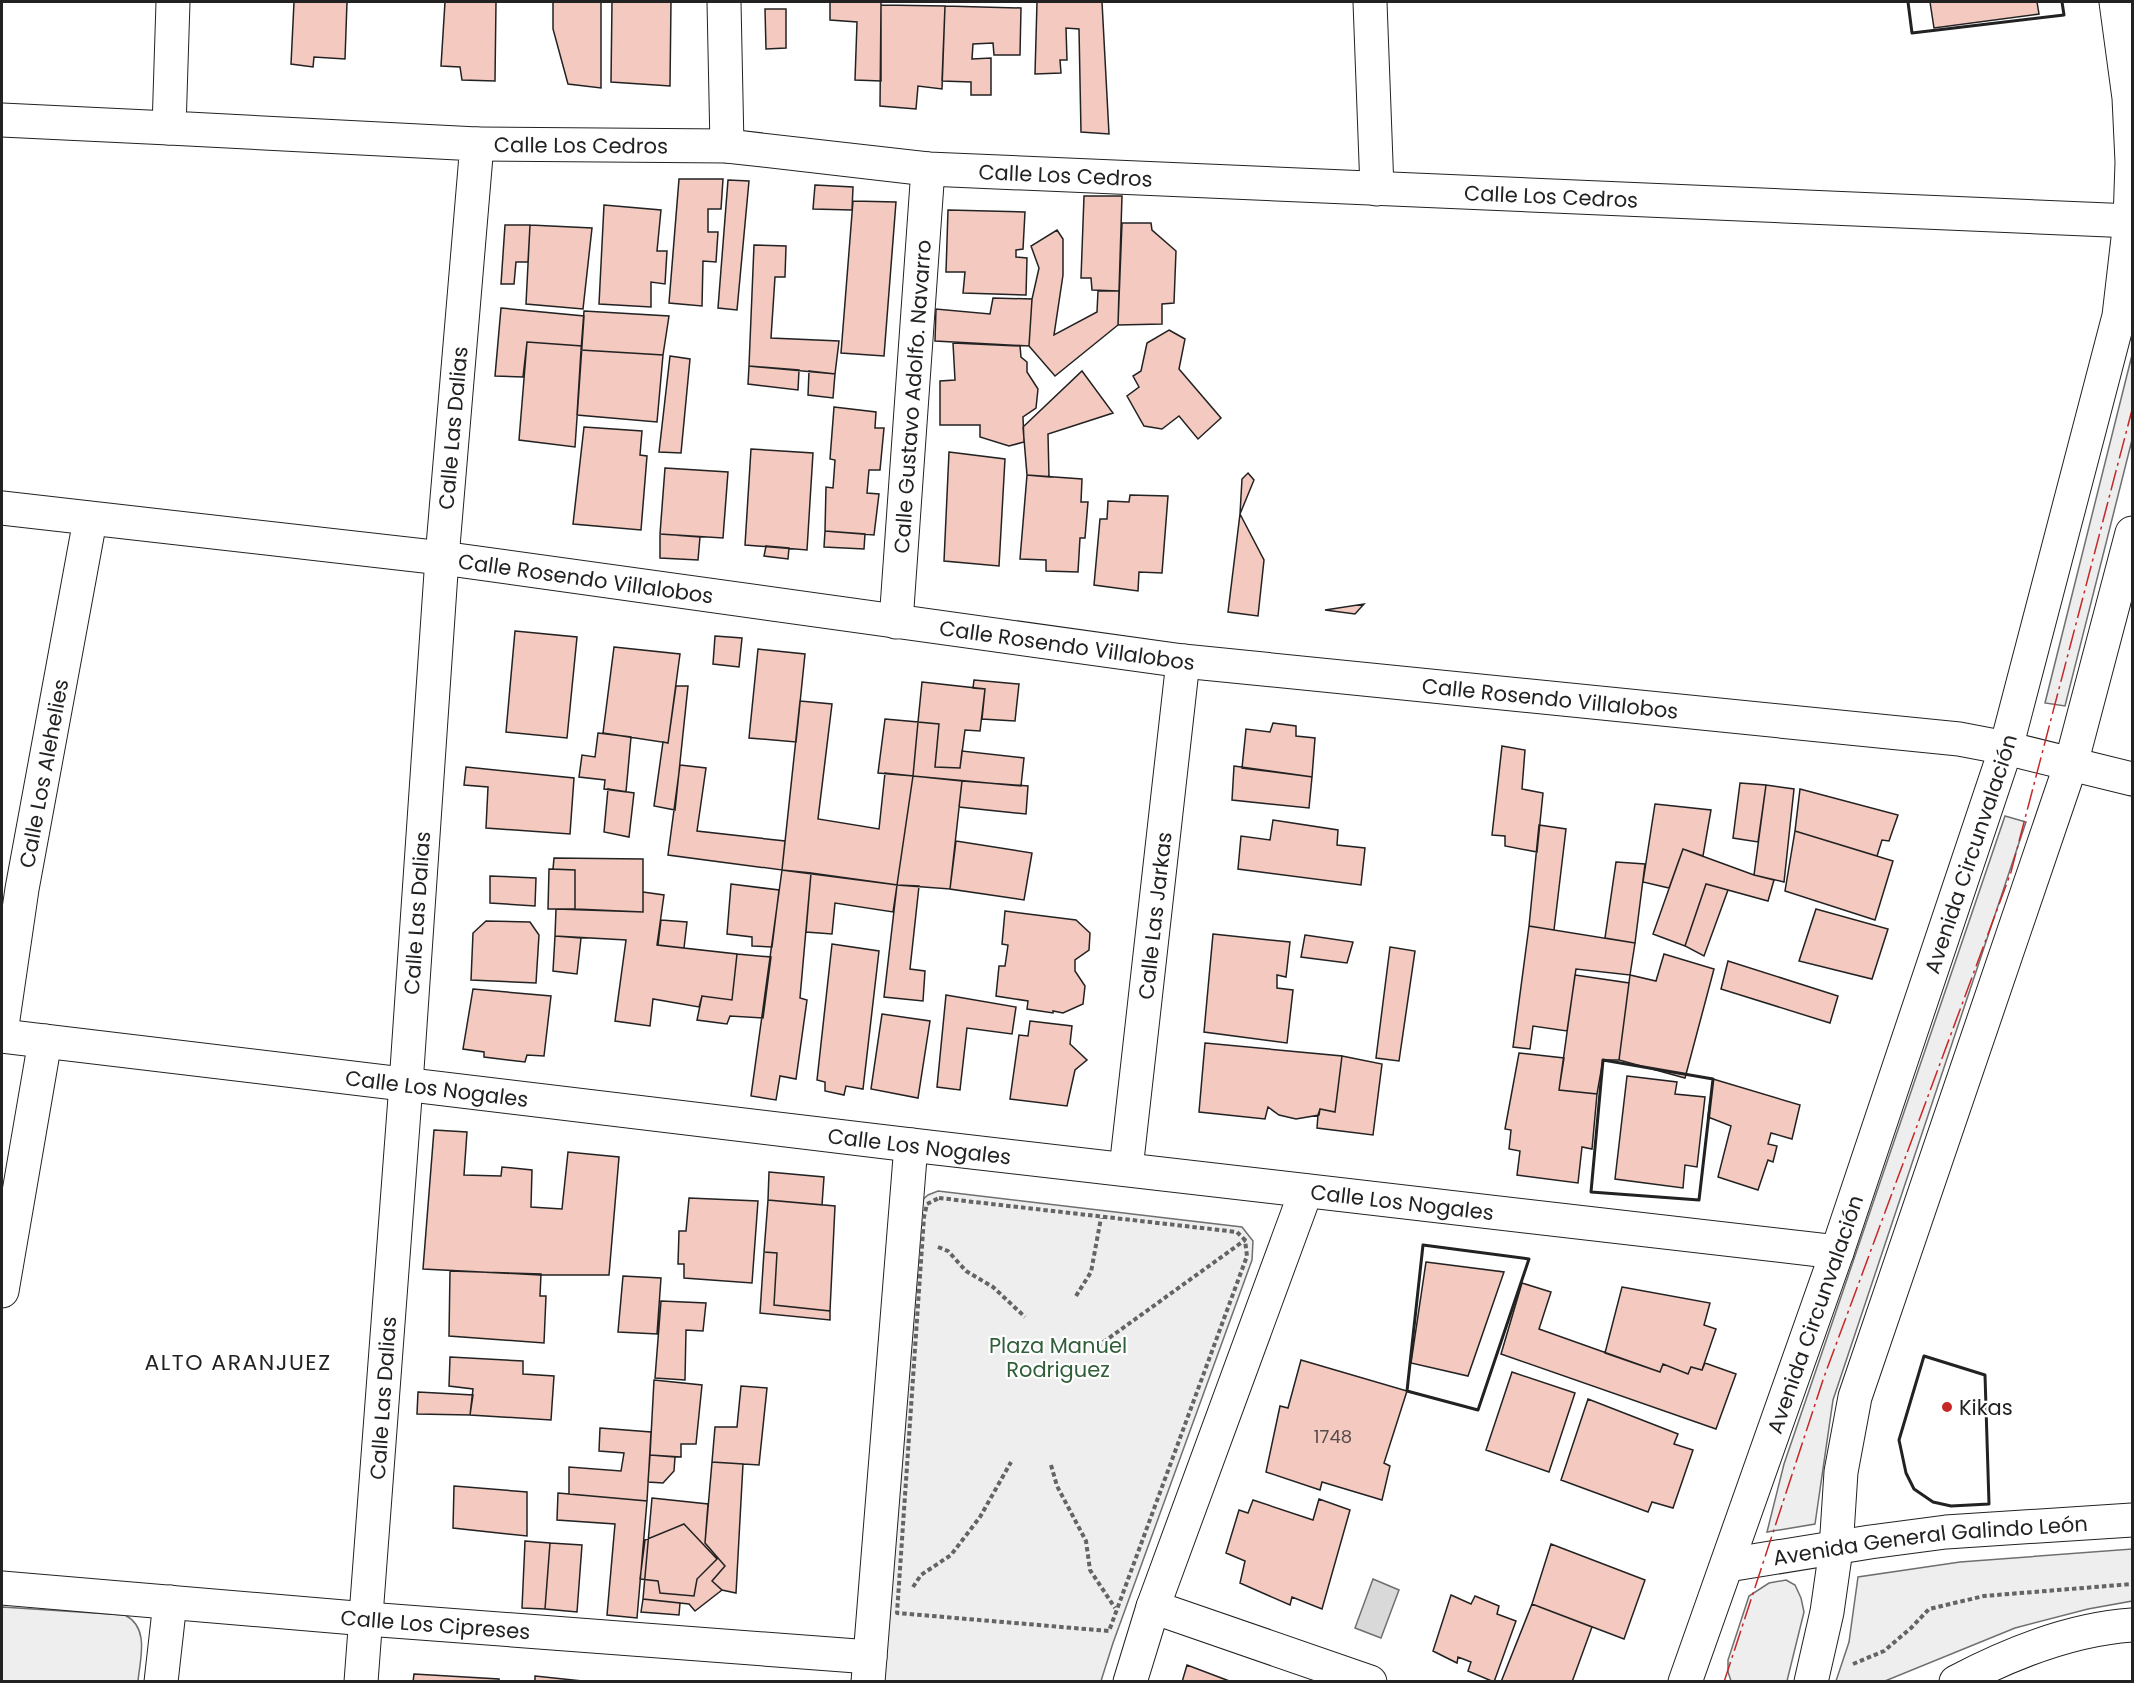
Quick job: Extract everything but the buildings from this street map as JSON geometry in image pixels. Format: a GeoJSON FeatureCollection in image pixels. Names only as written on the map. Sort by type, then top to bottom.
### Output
{"type":"FeatureCollection","features":[{"type":"Feature","properties":{"kind":"main road"},"geometry":{"type":"LineString","coordinates":[[169,128],[173,2]]}},
{"type":"Feature","properties":{"kind":"main road"},"geometry":{"type":"LineString","coordinates":[[724,2],[727,146]]}},
{"type":"Feature","properties":{"kind":"main road"},"geometry":{"type":"LineString","coordinates":[[1371,2],[1377,189]]}},
{"type":"Feature","properties":{"kind":"main road","name":"Avenida Circunvalación"},"geometry":{"type":"LineString","coordinates":[[1693,1676],[1728,1565],[1837,1252],[2006,748],[2119,316],[2132,221],[2132,162],[2129,98],[2116,2]]}},
{"type":"Feature","properties":{"kind":"main road","name":"Calle Los Cedros"},"geometry":{"type":"LineString","coordinates":[[2,120],[477,144],[727,146],[928,169],[2132,221]]}},
{"type":"Feature","properties":{"kind":"main road","name":"Calle Las Dalias"},"geometry":{"type":"LineString","coordinates":[[361,1682],[406,1084],[442,558],[477,144]]}},
{"type":"Feature","properties":{"kind":"main road","name":"Calle Gustavo Adolfo. Navarro"},"geometry":{"type":"LineString","coordinates":[[896,622],[928,169]]}},
{"type":"Feature","properties":{"kind":"main road","name":"Calle Rosendo Villalobos"},"geometry":{"type":"LineString","coordinates":[[2,508],[90,520],[442,558],[1183,661],[1959,739],[2133,779]]}},
{"type":"Feature","properties":{"kind":"main road","name":"Calle Los Alehelies"},"geometry":{"type":"LineString","coordinates":[[2,1026],[12,888],[90,520]]}},
{"type":"Feature","properties":{"kind":"main road"},"geometry":{"type":"LineString","coordinates":[[1811,1682],[1827,1612],[1836,1549],[1841,1472],[1855,1397],[2071,764],[2133,533]]}},
{"type":"Feature","properties":{"kind":"main road","name":"Calle Las Jarkas"},"geometry":{"type":"LineString","coordinates":[[1126,1169],[1183,661]]}},
{"type":"Feature","properties":{"kind":"main road","name":"Calle Los Nogales"},"geometry":{"type":"LineString","coordinates":[[2,1036],[911,1145],[1837,1252]]}},
{"type":"Feature","properties":{"kind":"main road"},"geometry":{"type":"LineString","coordinates":[[2,1291],[45,1041]]}},
{"type":"Feature","properties":{"kind":"main road"},"geometry":{"type":"LineString","coordinates":[[869,1669],[911,1145]]}},
{"type":"Feature","properties":{"kind":"main road"},"geometry":{"type":"LineString","coordinates":[[1130,1682],[1153,1607],[1306,1191]]}},
{"type":"Feature","properties":{"kind":"main road","name":"Avenida General Galindo León"},"geometry":{"type":"LineString","coordinates":[[1728,1565],[1946,1532],[2133,1520]]}},
{"type":"Feature","properties":{"kind":"main road","name":"Calle Los Cipreses"},"geometry":{"type":"LineString","coordinates":[[2,1588],[367,1619],[869,1669]]}},
{"type":"Feature","properties":{"kind":"main road"},"geometry":{"type":"LineString","coordinates":[[161,1682],[170,1602]]}},
{"type":"Feature","properties":{"kind":"main road"},"geometry":{"type":"LineString","coordinates":[[1153,1607],[1370,1682]]}},
{"type":"Feature","properties":{"kind":"main road"},"geometry":{"type":"LineString","coordinates":[[1956,1682],[1988,1665],[2074,1633],[2133,1625]]}},
{"type":"Feature","properties":{"kind":"path"},"geometry":{"type":"LineString","coordinates":[[939,1198],[1237,1232],[1245,1240],[1247,1256],[1109,1631],[897,1613],[924,1216],[927,1204],[939,1198]]}},
{"type":"Feature","properties":{"kind":"path"},"geometry":{"type":"LineString","coordinates":[[1076,1296],[1091,1272],[1101,1218]]}},
{"type":"Feature","properties":{"kind":"path"},"geometry":{"type":"LineString","coordinates":[[1090,1351],[1245,1240]]}},
{"type":"Feature","properties":{"kind":"path"},"geometry":{"type":"LineString","coordinates":[[934,1246],[948,1251],[966,1271],[993,1287],[1025,1317]]}},
{"type":"Feature","properties":{"kind":"path"},"geometry":{"type":"LineString","coordinates":[[909,1594],[921,1575],[951,1555],[980,1517],[1011,1462]]}},
{"type":"Feature","properties":{"kind":"path"},"geometry":{"type":"LineString","coordinates":[[1051,1465],[1057,1486],[1086,1541],[1090,1570],[1117,1611]]}},
{"type":"Feature","properties":{"kind":"path"},"geometry":{"type":"LineString","coordinates":[[1852,1665],[1884,1651],[1929,1609],[1984,1596],[2133,1584]]}},
{"type":"Feature","properties":{"kind":"path"},"geometry":{"type":"LineString","coordinates":[[897,1613],[903,1604]]}},
{"type":"Feature","properties":{"kind":"path"},"geometry":{"type":"LineString","coordinates":[[1117,1611],[1153,1607]]}},
{"type":"Feature","properties":{"kind":"green space"},"geometry":{"type":"Polygon","coordinates":[[[2132,355],[2132,440],[2065,706],[2045,703],[2132,355]]]}},
{"type":"Feature","properties":{"kind":"green space"},"geometry":{"type":"Polygon","coordinates":[[[2005,816],[2026,822],[1833,1400],[1815,1524],[1767,1532],[1784,1464],[2005,816]]]}},
{"type":"Feature","properties":{"kind":"green space","name":"Plaza Manuel Rodriguez"},"geometry":{"type":"Polygon","coordinates":[[[938,1191],[1242,1227],[1253,1241],[1252,1260],[1101,1681],[883,1682],[920,1202],[928,1195],[938,1191]]]}},
{"type":"Feature","properties":{"kind":"green space"},"geometry":{"type":"Polygon","coordinates":[[[2132,1549],[2132,1601],[2088,1609],[2015,1628],[1885,1681],[1836,1681],[1849,1642],[1858,1577],[1960,1562],[2132,1549]]]}},
{"type":"Feature","properties":{"kind":"green space"},"geometry":{"type":"Polygon","coordinates":[[[1786,1580],[1795,1585],[1804,1612],[1787,1681],[1731,1681],[1728,1660],[1749,1596],[1769,1583],[1786,1580]]]}},
{"type":"Feature","properties":{"kind":"green space"},"geometry":{"type":"Polygon","coordinates":[[[2,1607],[125,1615],[133,1621],[141,1636],[138,1681],[2,1681],[2,1607]]]}},
{"type":"Feature","properties":{"kind":"shaded area"},"geometry":{"type":"Polygon","coordinates":[[[1373,1579],[1399,1590],[1381,1638],[1355,1628],[1373,1579]]]}},
{"type":"Feature","properties":{"kind":"wall"},"geometry":{"type":"LineString","coordinates":[[1908,2],[1912,33],[2064,15],[2062,2]]}},
{"type":"Feature","properties":{"kind":"wall"},"geometry":{"type":"LineString","coordinates":[[1603,1060],[1713,1079],[1699,1200],[1591,1192],[1603,1060]]}},
{"type":"Feature","properties":{"kind":"wall"},"geometry":{"type":"LineString","coordinates":[[1423,1245],[1529,1259],[1478,1410],[1407,1391],[1423,1245]]}},
{"type":"Feature","properties":{"kind":"wall"},"geometry":{"type":"LineString","coordinates":[[1924,1356],[1985,1375],[1989,1504],[1951,1506],[1933,1502],[1914,1489],[1906,1473],[1899,1440],[1924,1356]]}},
{"type":"Feature","properties":{"kind":"power"},"geometry":{"type":"LineString","coordinates":[[1724,1682],[1824,1377],[2011,872],[2132,410]]}},
{"type":"Feature","properties":{"kind":"place","name":"Kikas"},"geometry":{"type":"Point","coordinates":[1947,1407]}},
{"type":"Feature","properties":{"kind":"district","name":"ALTO ARANJUEZ"},"geometry":{"type":"Point","coordinates":[238,1362]}}]}
